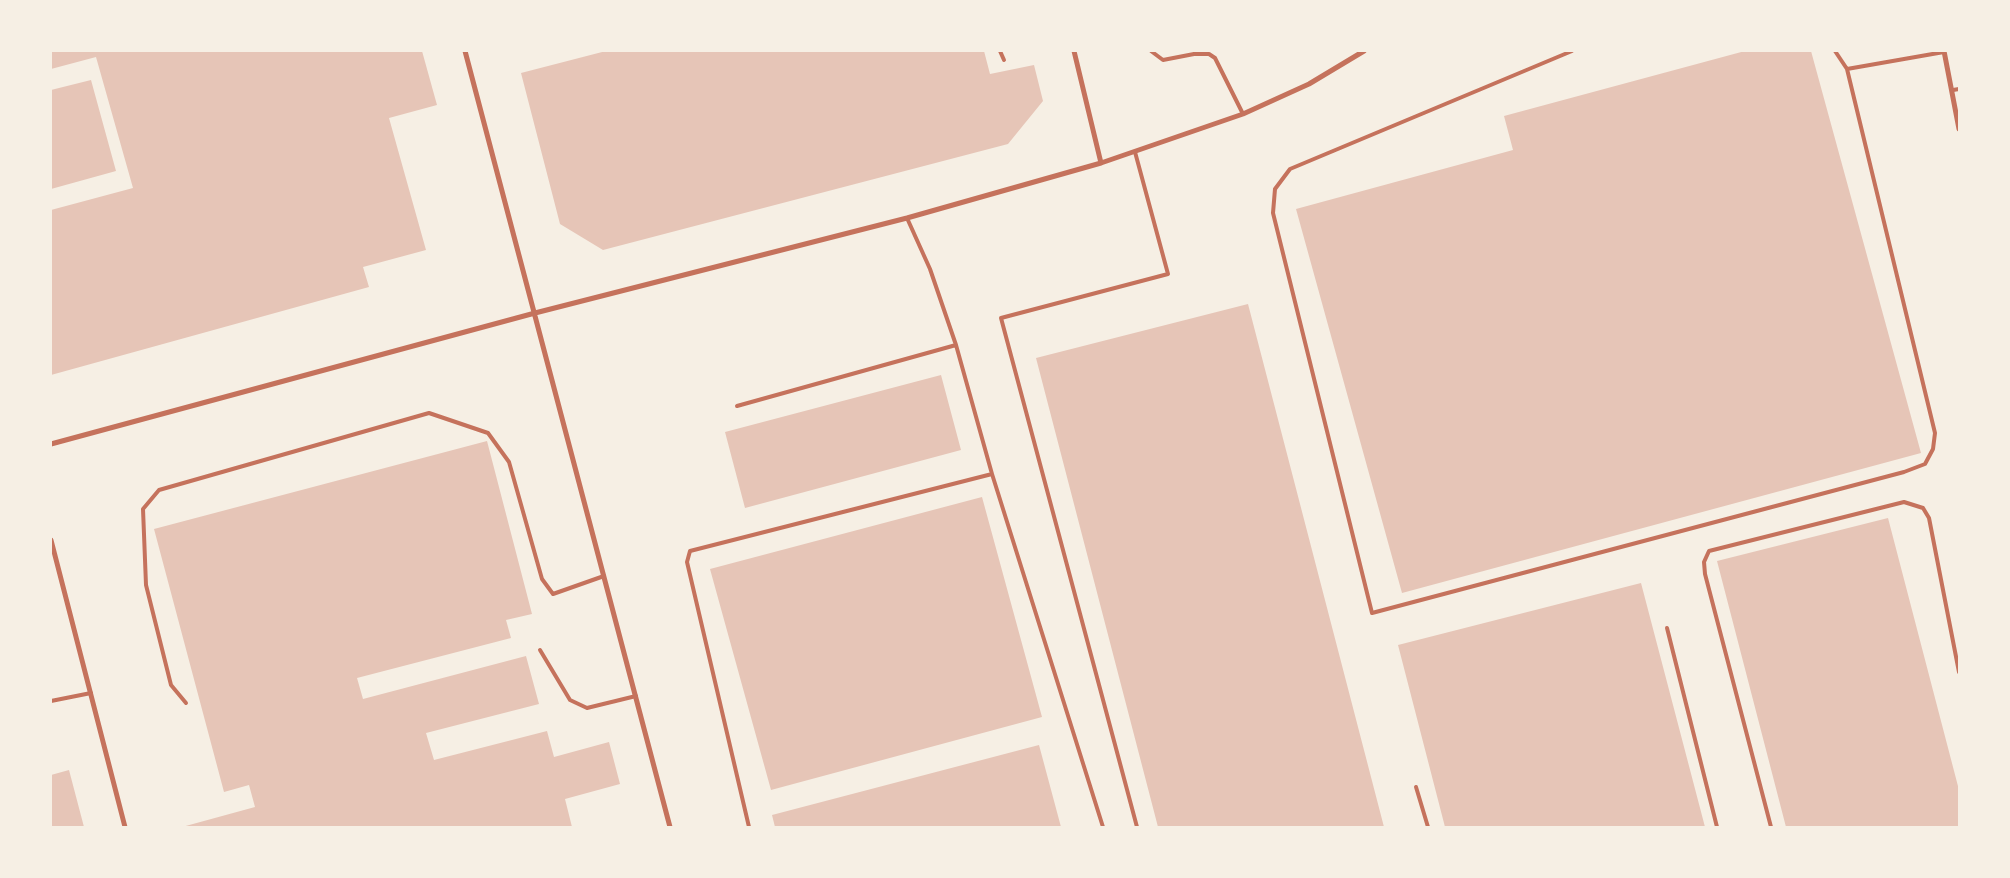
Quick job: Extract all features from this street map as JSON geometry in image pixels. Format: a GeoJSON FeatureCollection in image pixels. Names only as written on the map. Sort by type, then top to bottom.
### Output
{"type":"FeatureCollection","features":[{"type":"Feature","properties":{"kind":"street"},"geometry":{"type":"LineString","coordinates":[[464,51],[670,827]]}},
{"type":"Feature","properties":{"kind":"street"},"geometry":{"type":"LineString","coordinates":[[1074,51],[1100,163]]}},
{"type":"Feature","properties":{"kind":"street"},"geometry":{"type":"LineString","coordinates":[[51,444],[535,313],[907,218],[1100,163],[1243,114],[1309,84],[1364,51]]}},
{"type":"Feature","properties":{"kind":"street"},"geometry":{"type":"LineString","coordinates":[[1944,52],[1956,89],[1959,129]]}},
{"type":"Feature","properties":{"kind":"street"},"geometry":{"type":"LineString","coordinates":[[51,540],[126,827]]}},
{"type":"Feature","properties":{"kind":"lane"},"geometry":{"type":"LineString","coordinates":[[1000,51],[1004,60]]}},
{"type":"Feature","properties":{"kind":"lane"},"geometry":{"type":"LineString","coordinates":[[1151,51],[1163,60],[1194,54],[1208,54],[1215,58],[1243,114]]}},
{"type":"Feature","properties":{"kind":"lane"},"geometry":{"type":"LineString","coordinates":[[1572,51],[1290,169],[1275,189],[1273,213],[1372,613],[1904,472],[1924,464],[1934,449],[1935,433],[1847,69],[1835,51]]}},
{"type":"Feature","properties":{"kind":"lane"},"geometry":{"type":"LineString","coordinates":[[1847,69],[1944,52]]}},
{"type":"Feature","properties":{"kind":"lane"},"geometry":{"type":"LineString","coordinates":[[1135,152],[1168,274],[1000,318],[1137,827]]}},
{"type":"Feature","properties":{"kind":"lane"},"geometry":{"type":"LineString","coordinates":[[907,218],[930,269],[956,344],[992,474],[1103,827]]}},
{"type":"Feature","properties":{"kind":"lane"},"geometry":{"type":"LineString","coordinates":[[737,406],[956,344]]}},
{"type":"Feature","properties":{"kind":"lane"},"geometry":{"type":"LineString","coordinates":[[186,703],[171,685],[146,585],[142,509],[158,490],[429,413],[488,433],[509,462],[542,578],[553,594],[604,576]]}},
{"type":"Feature","properties":{"kind":"lane"},"geometry":{"type":"LineString","coordinates":[[749,827],[687,562],[690,552],[992,474]]}},
{"type":"Feature","properties":{"kind":"lane"},"geometry":{"type":"LineString","coordinates":[[1771,827],[1704,574],[1704,562],[1709,551],[1904,502],[1923,508],[1929,518],[1959,672]]}},
{"type":"Feature","properties":{"kind":"lane"},"geometry":{"type":"LineString","coordinates":[[1667,628],[1717,827]]}},
{"type":"Feature","properties":{"kind":"lane"},"geometry":{"type":"LineString","coordinates":[[540,650],[570,700],[587,708],[636,696]]}},
{"type":"Feature","properties":{"kind":"lane"},"geometry":{"type":"LineString","coordinates":[[51,701],[91,693]]}},
{"type":"Feature","properties":{"kind":"lane"},"geometry":{"type":"LineString","coordinates":[[1416,787],[1428,827]]}},
{"type":"Feature","properties":{"kind":"building"},"geometry":{"type":"Polygon","coordinates":[[[51,51],[422,51],[437,105],[389,118],[426,250],[363,267],[369,287],[51,375],[51,210],[133,188],[96,57],[51,69],[51,51]]]}},
{"type":"Feature","properties":{"kind":"building"},"geometry":{"type":"Polygon","coordinates":[[[606,51],[984,51],[990,74],[1034,65],[1043,101],[1008,144],[603,250],[560,224],[521,73],[606,51]]]}},
{"type":"Feature","properties":{"kind":"building"},"geometry":{"type":"Polygon","coordinates":[[[1745,51],[1811,51],[1921,453],[1402,593],[1296,209],[1513,150],[1504,116],[1745,51]]]}},
{"type":"Feature","properties":{"kind":"building"},"geometry":{"type":"Polygon","coordinates":[[[91,80],[116,171],[51,189],[51,90],[91,80]]]}},
{"type":"Feature","properties":{"kind":"building"},"geometry":{"type":"Polygon","coordinates":[[[1248,304],[1384,827],[1158,827],[1036,358],[1248,304]]]}},
{"type":"Feature","properties":{"kind":"building"},"geometry":{"type":"Polygon","coordinates":[[[941,375],[961,450],[745,508],[725,432],[941,375]]]}},
{"type":"Feature","properties":{"kind":"building"},"geometry":{"type":"Polygon","coordinates":[[[487,441],[532,614],[506,620],[511,638],[357,678],[363,699],[526,656],[539,704],[426,733],[434,760],[547,731],[554,757],[609,742],[620,784],[565,799],[572,827],[182,827],[255,807],[249,785],[224,792],[154,529],[487,441]]]}},
{"type":"Feature","properties":{"kind":"building"},"geometry":{"type":"Polygon","coordinates":[[[982,497],[1042,717],[771,790],[710,569],[982,497]]]}},
{"type":"Feature","properties":{"kind":"building"},"geometry":{"type":"Polygon","coordinates":[[[1888,518],[1959,790],[1959,827],[1786,827],[1717,561],[1888,518]]]}},
{"type":"Feature","properties":{"kind":"building"},"geometry":{"type":"Polygon","coordinates":[[[1641,583],[1705,827],[1445,827],[1398,645],[1641,583]]]}},
{"type":"Feature","properties":{"kind":"building"},"geometry":{"type":"Polygon","coordinates":[[[1039,745],[1061,827],[775,827],[772,815],[1039,745]]]}},
{"type":"Feature","properties":{"kind":"building"},"geometry":{"type":"Polygon","coordinates":[[[69,770],[84,827],[51,827],[51,775],[69,770]]]}}]}
